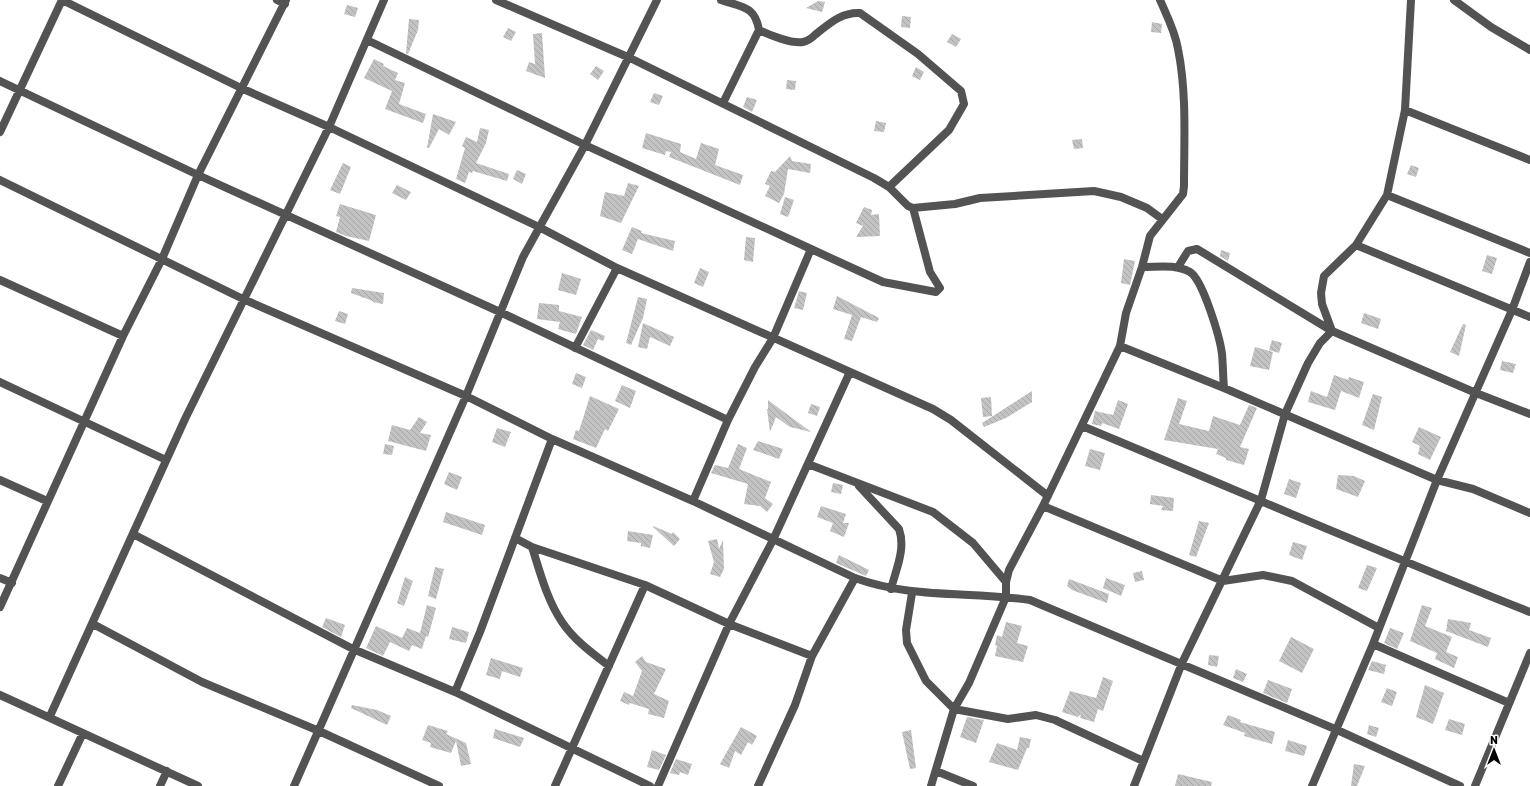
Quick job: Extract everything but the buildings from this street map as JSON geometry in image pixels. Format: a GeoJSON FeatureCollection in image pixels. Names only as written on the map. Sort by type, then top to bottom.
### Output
{"type":"FeatureCollection","features":[{"type":"Feature","properties":{"kind":"street"},"geometry":{"type":"LineString","coordinates":[[0,132],[62,0],[241,88],[328,127],[539,227],[617,268],[849,374],[933,410],[951,420],[1048,496]]}},
{"type":"Feature","properties":{"kind":"street"},"geometry":{"type":"LineString","coordinates":[[50,716],[134,534],[166,460],[284,214],[328,127],[384,0]]}},
{"type":"Feature","properties":{"kind":"street"},"geometry":{"type":"LineString","coordinates":[[496,0],[630,58],[723,103],[889,187],[908,206],[913,208],[955,204],[980,198],[1094,190],[1121,196],[1147,208],[1162,219]]}},
{"type":"Feature","properties":{"kind":"street"},"geometry":{"type":"LineString","coordinates":[[294,786],[319,731],[353,649],[466,396],[500,312],[539,227],[630,58],[657,0]]}},
{"type":"Feature","properties":{"kind":"street"},"geometry":{"type":"LineString","coordinates":[[721,0],[751,11],[757,18],[759,30],[723,103]]}},
{"type":"Feature","properties":{"kind":"street"},"geometry":{"type":"LineString","coordinates":[[931,786],[954,709],[969,683],[1006,597],[1006,582],[1009,570],[1048,496],[1120,346],[1126,313],[1142,267],[1150,236],[1183,194],[1182,88],[1179,49],[1174,31],[1160,0]]}},
{"type":"Feature","properties":{"kind":"street"},"geometry":{"type":"LineString","coordinates":[[1332,330],[1322,304],[1322,283],[1324,276],[1334,264],[1356,245],[1387,194],[1405,110],[1411,0]]}},
{"type":"Feature","properties":{"kind":"street"},"geometry":{"type":"LineString","coordinates":[[1454,0],[1491,27],[1530,50]]}},
{"type":"Feature","properties":{"kind":"street"},"geometry":{"type":"LineString","coordinates":[[0,607],[12,584],[47,501],[123,336],[162,259],[198,175],[283,1]]}},
{"type":"Feature","properties":{"kind":"street"},"geometry":{"type":"LineString","coordinates":[[759,30],[772,36],[802,42],[811,38],[842,16],[851,12],[860,13],[918,54],[961,91],[964,104],[949,130],[889,187]]}},
{"type":"Feature","properties":{"kind":"street"},"geometry":{"type":"LineString","coordinates":[[367,40],[584,145],[883,282],[936,292],[940,288],[930,272],[913,208]]}},
{"type":"Feature","properties":{"kind":"street"},"geometry":{"type":"LineString","coordinates":[[0,81],[20,89],[198,175],[500,312],[728,420]]}},
{"type":"Feature","properties":{"kind":"street"},"geometry":{"type":"LineString","coordinates":[[1405,110],[1530,160]]}},
{"type":"Feature","properties":{"kind":"street"},"geometry":{"type":"LineString","coordinates":[[0,180],[243,299],[466,396],[552,440],[693,501],[854,578],[878,587],[912,593],[1006,597],[1030,600],[1335,729],[1460,786]]}},
{"type":"Feature","properties":{"kind":"street"},"geometry":{"type":"LineString","coordinates":[[1387,194],[1530,253]]}},
{"type":"Feature","properties":{"kind":"street"},"geometry":{"type":"LineString","coordinates":[[1356,245],[1530,317]]}},
{"type":"Feature","properties":{"kind":"street"},"geometry":{"type":"LineString","coordinates":[[1178,267],[1188,251],[1197,248],[1332,330],[1476,393],[1530,414]]}},
{"type":"Feature","properties":{"kind":"street"},"geometry":{"type":"LineString","coordinates":[[693,501],[728,420],[755,367],[773,338],[811,249]]}},
{"type":"Feature","properties":{"kind":"street"},"geometry":{"type":"LineString","coordinates":[[1312,786],[1335,729],[1373,644],[1437,480],[1512,310],[1530,262]]}},
{"type":"Feature","properties":{"kind":"street"},"geometry":{"type":"LineString","coordinates":[[1142,267],[1178,267],[1192,273],[1206,296],[1222,353],[1224,388]]}},
{"type":"Feature","properties":{"kind":"street"},"geometry":{"type":"LineString","coordinates":[[574,348],[617,268]]}},
{"type":"Feature","properties":{"kind":"street"},"geometry":{"type":"LineString","coordinates":[[0,280],[123,336]]}},
{"type":"Feature","properties":{"kind":"street"},"geometry":{"type":"LineString","coordinates":[[1134,786],[1182,663],[1261,500],[1285,414],[1308,362],[1320,343],[1332,330]]}},
{"type":"Feature","properties":{"kind":"street"},"geometry":{"type":"LineString","coordinates":[[1120,346],[1224,388],[1437,480],[1473,489],[1530,513]]}},
{"type":"Feature","properties":{"kind":"street"},"geometry":{"type":"LineString","coordinates":[[658,786],[729,624],[772,540],[849,374]]}},
{"type":"Feature","properties":{"kind":"street"},"geometry":{"type":"LineString","coordinates":[[0,382],[166,460]]}},
{"type":"Feature","properties":{"kind":"street"},"geometry":{"type":"LineString","coordinates":[[1082,426],[1261,500],[1404,562],[1530,612]]}},
{"type":"Feature","properties":{"kind":"street"},"geometry":{"type":"LineString","coordinates":[[455,692],[552,440]]}},
{"type":"Feature","properties":{"kind":"street"},"geometry":{"type":"LineString","coordinates":[[808,464],[933,512],[973,543],[1006,582]]}},
{"type":"Feature","properties":{"kind":"street"},"geometry":{"type":"LineString","coordinates":[[0,480],[47,501]]}},
{"type":"Feature","properties":{"kind":"street"},"geometry":{"type":"LineString","coordinates":[[857,484],[899,528],[902,538],[902,546],[891,589]]}},
{"type":"Feature","properties":{"kind":"street"},"geometry":{"type":"LineString","coordinates":[[1043,506],[1223,581],[1263,575],[1292,581],[1378,628]]}},
{"type":"Feature","properties":{"kind":"street"},"geometry":{"type":"LineString","coordinates":[[134,534],[353,649],[455,692],[650,786]]}},
{"type":"Feature","properties":{"kind":"street"},"geometry":{"type":"LineString","coordinates":[[515,538],[532,547],[646,585],[729,624],[812,656]]}},
{"type":"Feature","properties":{"kind":"street"},"geometry":{"type":"LineString","coordinates":[[532,547],[548,597],[562,622],[584,647],[609,666]]}},
{"type":"Feature","properties":{"kind":"street"},"geometry":{"type":"LineString","coordinates":[[0,578],[12,584]]}},
{"type":"Feature","properties":{"kind":"street"},"geometry":{"type":"LineString","coordinates":[[758,786],[795,705],[812,656],[854,578]]}},
{"type":"Feature","properties":{"kind":"street"},"geometry":{"type":"LineString","coordinates":[[555,786],[646,585]]}},
{"type":"Feature","properties":{"kind":"street"},"geometry":{"type":"LineString","coordinates":[[912,593],[906,630],[907,643],[926,681],[954,709],[1008,719],[1036,715],[1056,720],[1143,761]]}},
{"type":"Feature","properties":{"kind":"street"},"geometry":{"type":"LineString","coordinates":[[93,624],[202,682],[319,731],[439,786]]}},
{"type":"Feature","properties":{"kind":"street"},"geometry":{"type":"LineString","coordinates":[[1373,644],[1509,703]]}},
{"type":"Feature","properties":{"kind":"street"},"geometry":{"type":"LineString","coordinates":[[1475,786],[1530,653]]}},
{"type":"Feature","properties":{"kind":"street"},"geometry":{"type":"LineString","coordinates":[[0,695],[50,716],[83,733],[198,786]]}},
{"type":"Feature","properties":{"kind":"street"},"geometry":{"type":"LineString","coordinates":[[58,786],[83,733]]}},
{"type":"Feature","properties":{"kind":"street"},"geometry":{"type":"LineString","coordinates":[[160,786],[167,771]]}},
{"type":"Feature","properties":{"kind":"street"},"geometry":{"type":"LineString","coordinates":[[936,771],[973,786]]}}]}
